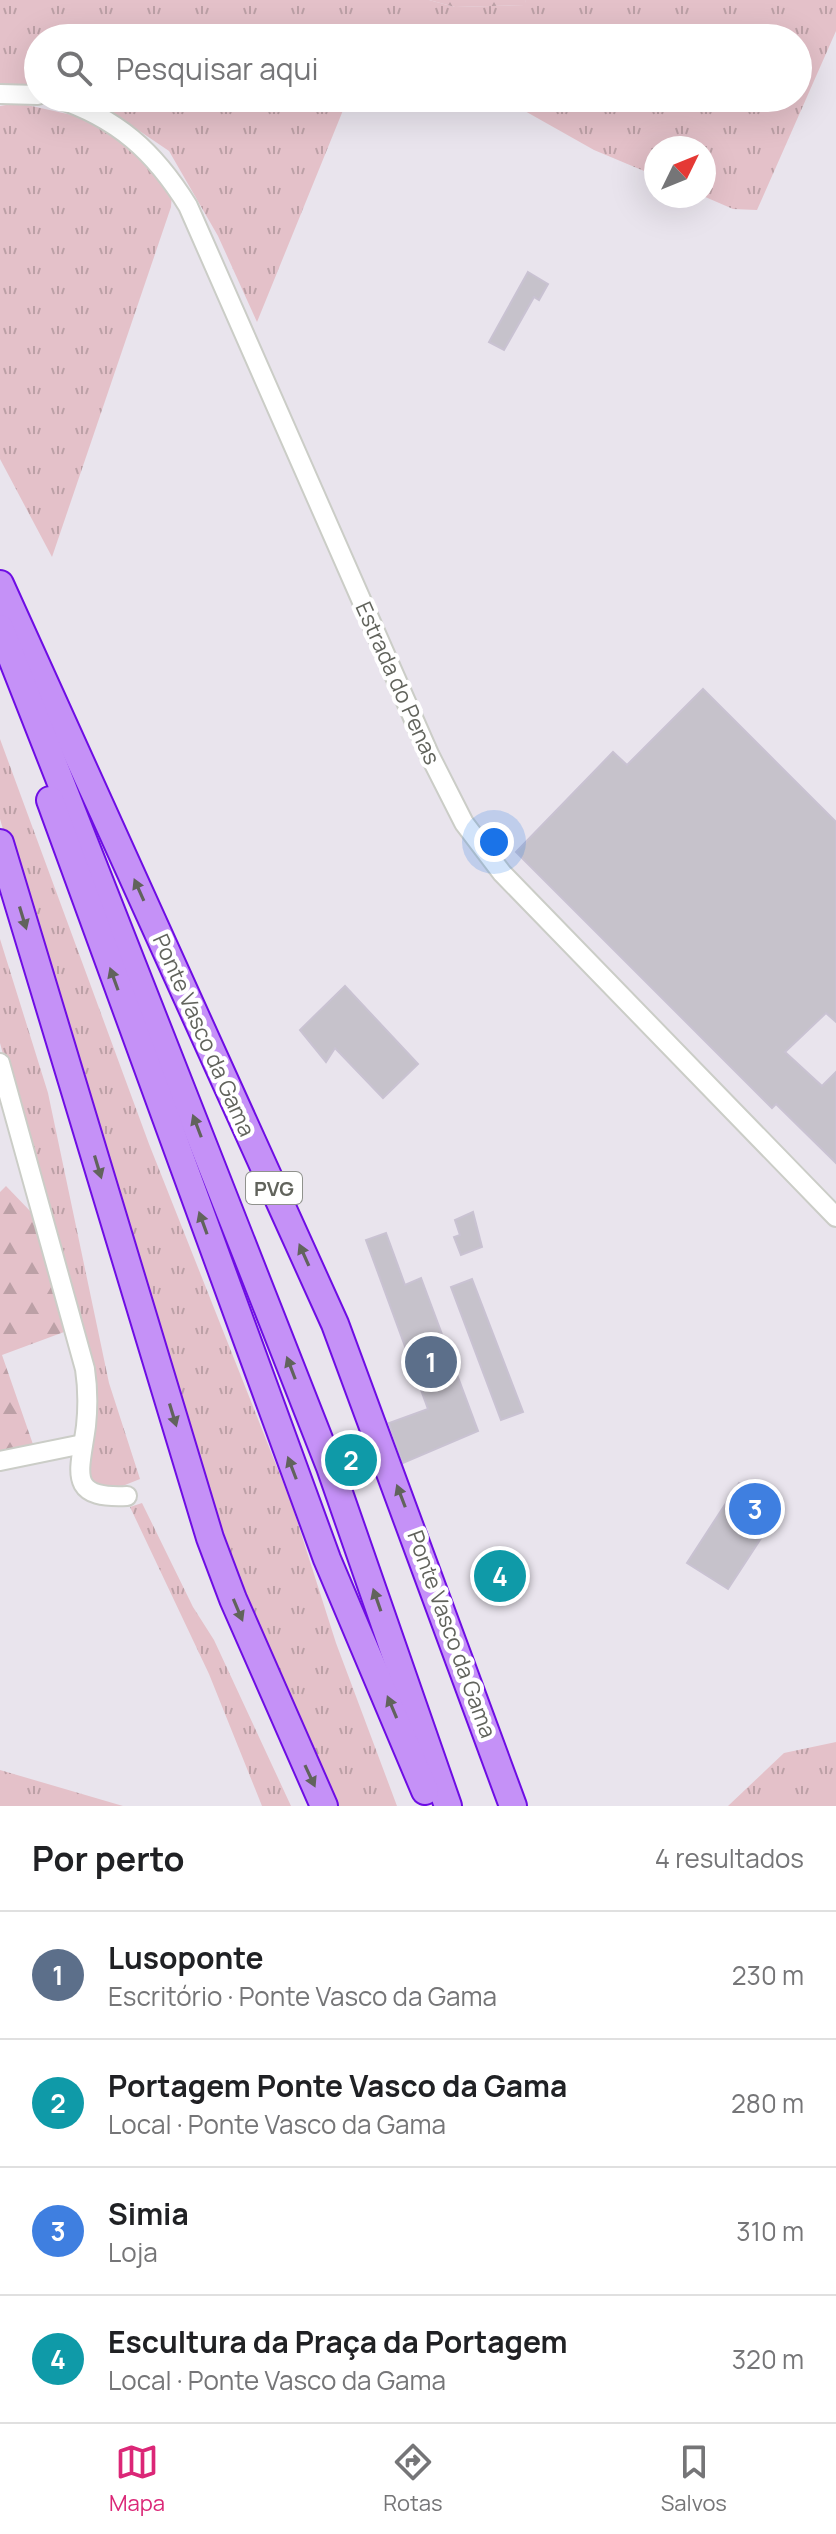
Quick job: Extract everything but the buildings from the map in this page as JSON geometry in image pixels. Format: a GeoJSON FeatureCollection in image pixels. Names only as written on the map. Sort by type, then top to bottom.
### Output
{"type":"FeatureCollection","features":[{"type":"Feature","properties":{"kind":"highway","name":"Ponte Vasco da Gama"},"geometry":{"type":"LineString","coordinates":[[0,584],[335,1324],[513,1806]]}},
{"type":"Feature","properties":{"kind":"highway","name":"Ponte Vasco da Gama"},"geometry":{"type":"LineString","coordinates":[[0,628],[330,1467],[448,1806]]}},
{"type":"Feature","properties":{"kind":"highway"},"geometry":{"type":"LineString","coordinates":[[0,662],[270,1408],[349,1617],[390,1702],[431,1806]]}},
{"type":"Feature","properties":{"kind":"highway"},"geometry":{"type":"LineString","coordinates":[[0,843],[210,1538],[239,1613],[324,1806]]}},
{"type":"Feature","properties":{"kind":"street"},"geometry":{"type":"LineString","coordinates":[[0,94],[24,95]]}},
{"type":"Feature","properties":{"kind":"street","name":"Estrada do Penas"},"geometry":{"type":"LineString","coordinates":[[89,112],[111,121],[134,137],[163,169],[188,206],[429,754],[481,848],[836,1217]]}},
{"type":"Feature","properties":{"kind":"street"},"geometry":{"type":"LineString","coordinates":[[0,1063],[79,1338],[88,1392],[79,1470],[82,1484],[96,1496],[127,1496]]}},
{"type":"Feature","properties":{"kind":"street"},"geometry":{"type":"LineString","coordinates":[[0,1461],[83,1444]]}},
{"type":"Feature","properties":{"kind":"green space"},"geometry":{"type":"Polygon","coordinates":[[[0,0],[429,0],[455,7],[524,5],[526,0],[836,0],[836,31],[812,85],[812,24],[24,24],[24,87],[0,86],[0,0]]]}},
{"type":"Feature","properties":{"kind":"green space"},"geometry":{"type":"Polygon","coordinates":[[[429,0],[526,0],[525,5],[455,7],[429,0]]]}},
{"type":"Feature","properties":{"kind":"green space"},"geometry":{"type":"Polygon","coordinates":[[[18,103],[24,104],[24,112],[58,112],[90,119],[147,159],[172,193],[171,207],[52,557],[0,459],[0,106],[18,103]]]}},
{"type":"Feature","properties":{"kind":"green space"},"geometry":{"type":"Polygon","coordinates":[[[112,112],[342,112],[257,322],[218,236],[169,151],[112,112]]]}},
{"type":"Feature","properties":{"kind":"green space"},"geometry":{"type":"Polygon","coordinates":[[[527,112],[800,112],[757,210],[733,209],[716,202],[716,136],[644,136],[644,171],[594,150],[527,112]]]}},
{"type":"Feature","properties":{"kind":"green space"},"geometry":{"type":"Polygon","coordinates":[[[0,739],[149,1144],[292,1505],[336,1643],[397,1806],[335,1806],[245,1606],[103,1171],[0,819],[0,739]]]}},
{"type":"Feature","properties":{"kind":"green space"},"geometry":{"type":"Polygon","coordinates":[[[0,939],[48,1093],[109,1383],[140,1479],[105,1493],[88,1480],[94,1393],[0,1043],[0,939]]]}},
{"type":"Feature","properties":{"kind":"green space"},"geometry":{"type":"Polygon","coordinates":[[[6,1186],[32,1213],[64,1332],[2,1355],[36,1453],[0,1461],[0,1192],[6,1186]]]}},
{"type":"Feature","properties":{"kind":"green space"},"geometry":{"type":"Polygon","coordinates":[[[142,1503],[193,1607],[214,1640],[291,1806],[262,1806],[209,1674],[130,1507],[142,1503]]]}},
{"type":"Feature","properties":{"kind":"green space"},"geometry":{"type":"Polygon","coordinates":[[[836,1742],[836,1806],[728,1806],[784,1753],[836,1742]]]}},
{"type":"Feature","properties":{"kind":"green space"},"geometry":{"type":"Polygon","coordinates":[[[0,1770],[123,1806],[0,1806],[0,1770]]]}},
{"type":"Feature","properties":{"kind":"place","name":"Lusoponte"},"geometry":{"type":"Point","coordinates":[431,1362]}},
{"type":"Feature","properties":{"kind":"place","name":"Portagem Ponte Vasco da Gama"},"geometry":{"type":"Point","coordinates":[351,1460]}},
{"type":"Feature","properties":{"kind":"place","name":"Simia"},"geometry":{"type":"Point","coordinates":[755,1509]}},
{"type":"Feature","properties":{"kind":"place","name":"Escultura da Praça da Portagem"},"geometry":{"type":"Point","coordinates":[500,1576]}}]}
